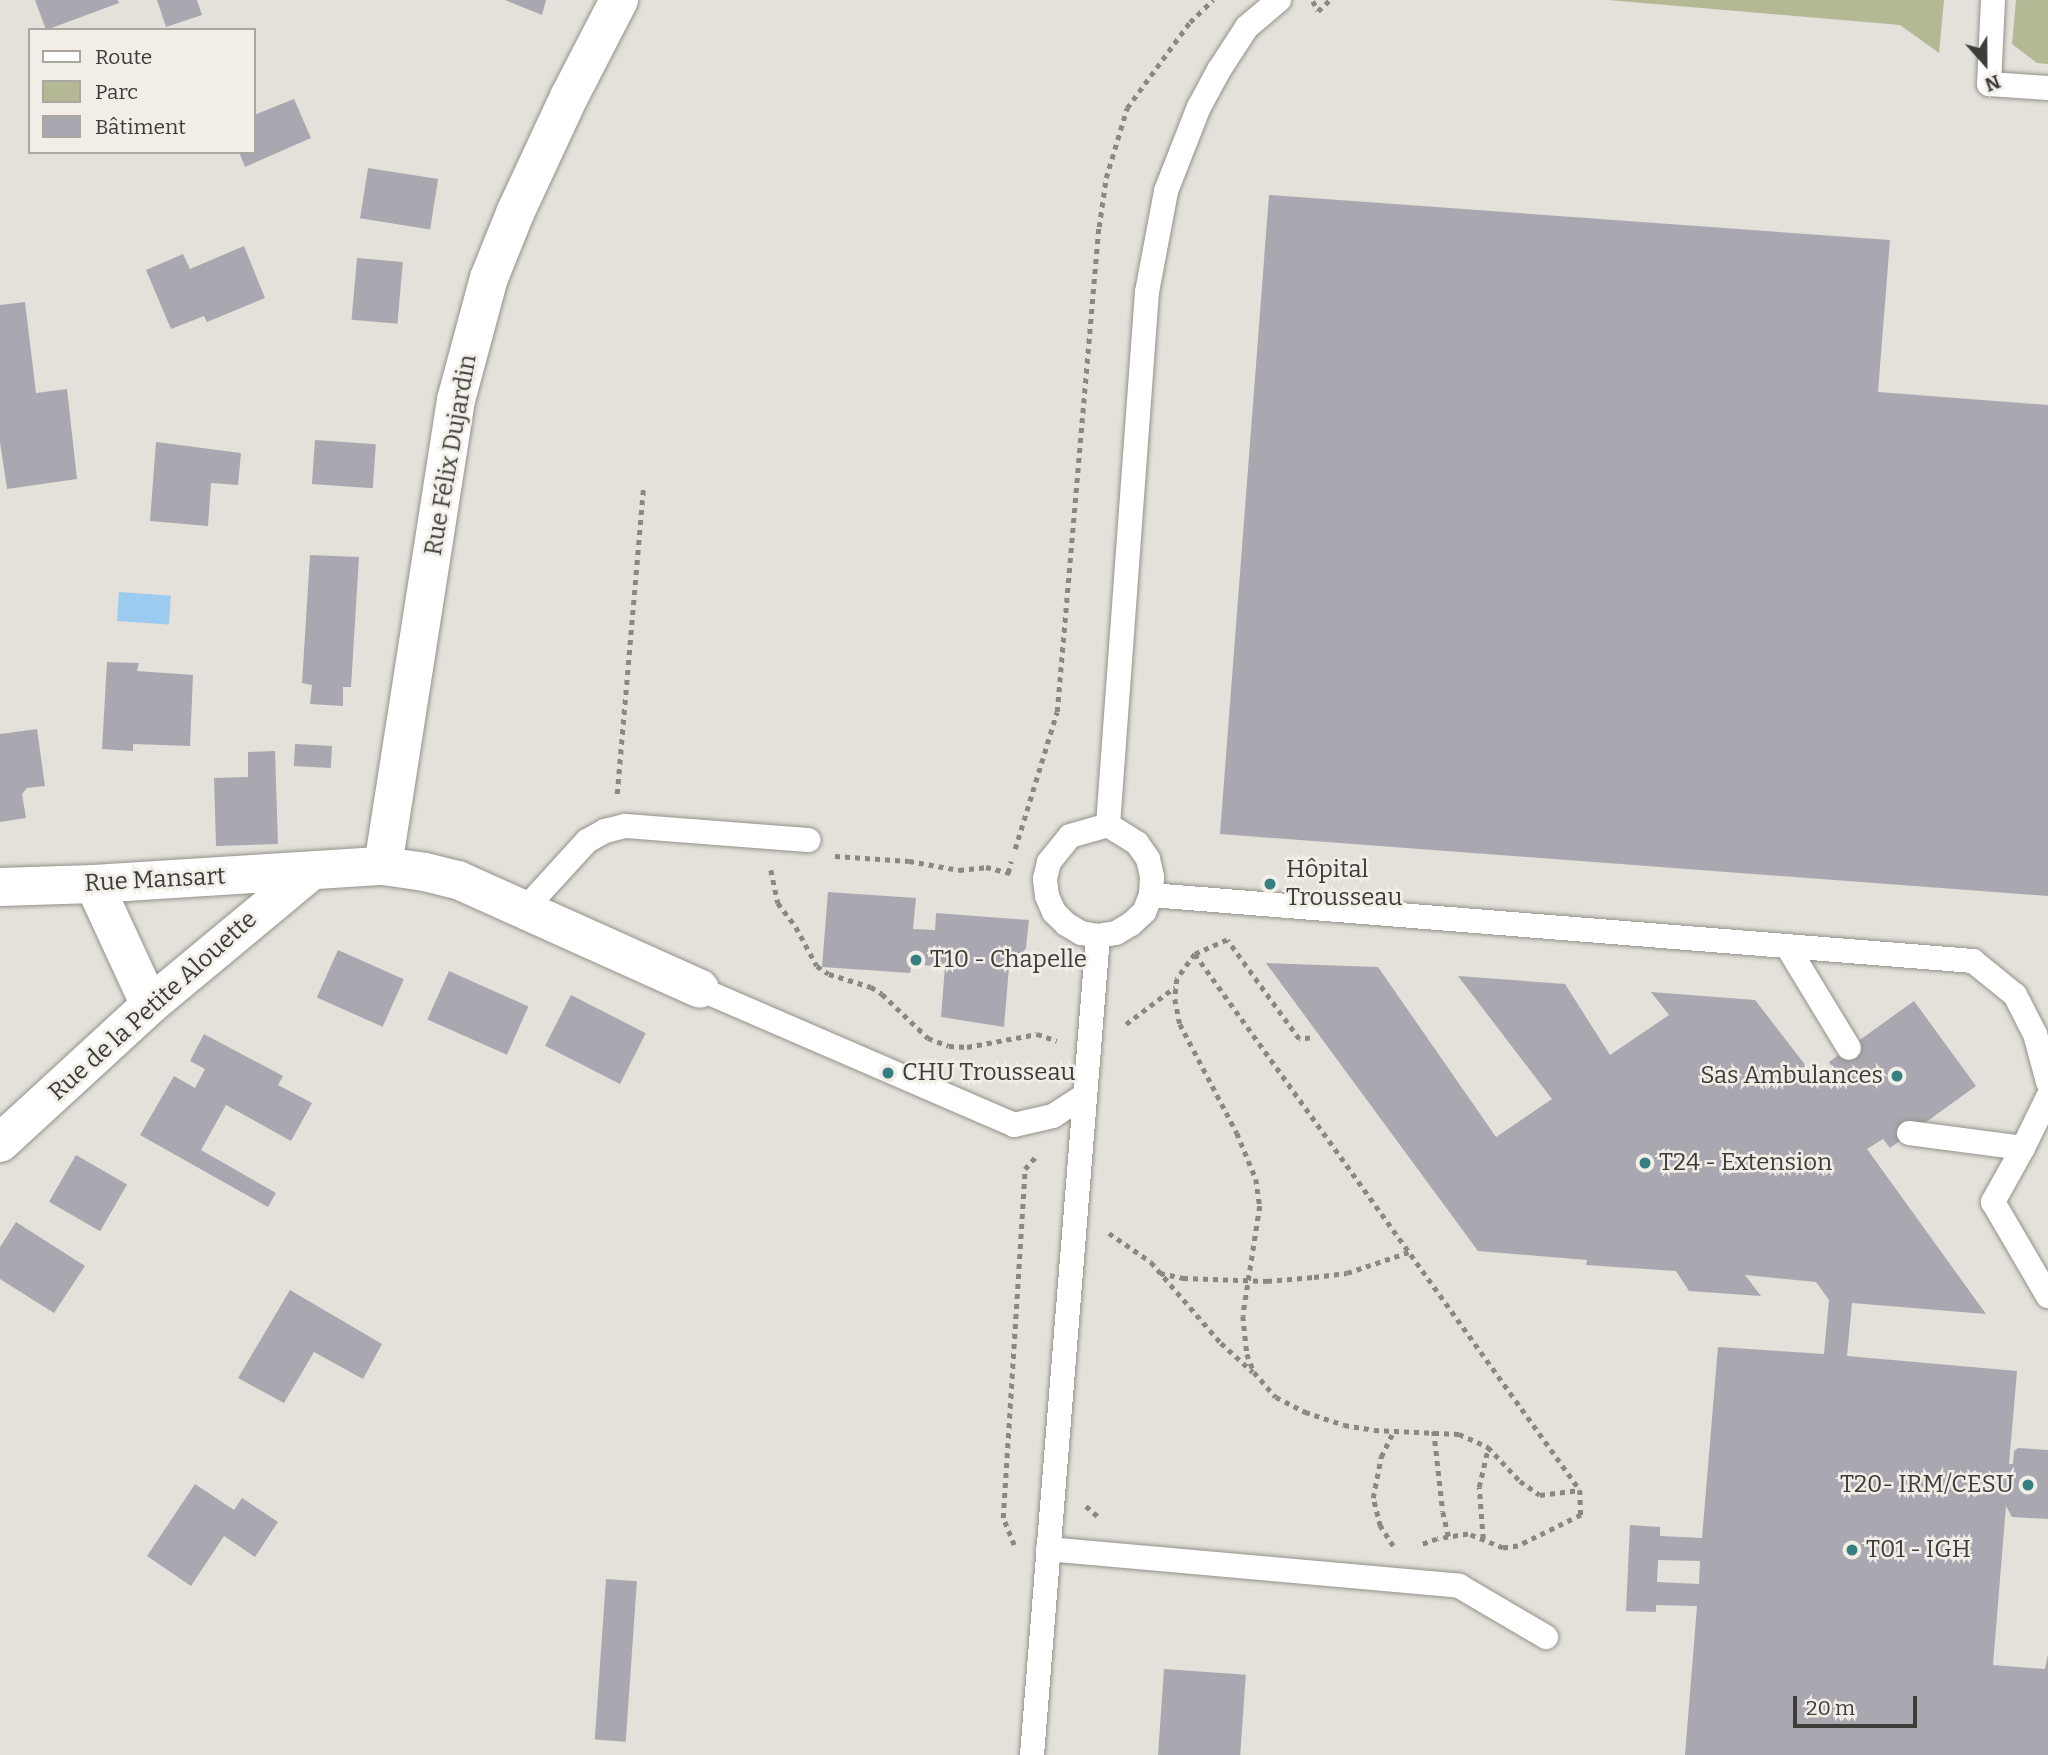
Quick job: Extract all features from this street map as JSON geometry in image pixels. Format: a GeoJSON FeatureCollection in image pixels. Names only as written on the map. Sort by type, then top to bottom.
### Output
{"type":"FeatureCollection","features":[{"type":"Feature","properties":{"kind":"street","name":"Rue Félix Dujardin"},"geometry":{"type":"LineString","coordinates":[[383,866],[456,400],[483,303],[516,211],[569,97],[619,0]]}},
{"type":"Feature","properties":{"kind":"street"},"geometry":{"type":"LineString","coordinates":[[310,872],[383,866],[458,880],[700,989]]}},
{"type":"Feature","properties":{"kind":"street","name":"Rue Mansart"},"geometry":{"type":"LineString","coordinates":[[0,887],[310,872]]}},
{"type":"Feature","properties":{"kind":"street","name":"Rue de la Petite Alouette"},"geometry":{"type":"LineString","coordinates":[[0,1143],[150,1005],[310,872]]}},
{"type":"Feature","properties":{"kind":"street"},"geometry":{"type":"LineString","coordinates":[[94,884],[150,1005]]}},
{"type":"Feature","properties":{"kind":"lane"},"geometry":{"type":"LineString","coordinates":[[1108,825],[1147,292],[1166,191],[1199,107],[1219,70],[1247,27],[1279,0]]}},
{"type":"Feature","properties":{"kind":"lane"},"geometry":{"type":"LineString","coordinates":[[1993,0],[1989,84],[2048,88]]}},
{"type":"Feature","properties":{"kind":"lane"},"geometry":{"type":"LineString","coordinates":[[1108,825],[1137,844],[1148,859],[1152,877],[1151,895],[1143,912],[1131,924],[1116,933],[1098,936],[1081,933],[1066,924],[1054,912],[1047,896],[1045,879],[1049,862],[1070,836],[1108,825]]}},
{"type":"Feature","properties":{"kind":"lane"},"geometry":{"type":"LineString","coordinates":[[524,910],[587,841],[615,828],[625,826],[808,840]]}},
{"type":"Feature","properties":{"kind":"lane"},"geometry":{"type":"LineString","coordinates":[[1151,895],[1973,961],[2015,995],[2035,1034],[2048,1082]]}},
{"type":"Feature","properties":{"kind":"lane"},"geometry":{"type":"LineString","coordinates":[[1032,1755],[1098,936]]}},
{"type":"Feature","properties":{"kind":"lane"},"geometry":{"type":"LineString","coordinates":[[1787,946],[1849,1048]]}},
{"type":"Feature","properties":{"kind":"lane"},"geometry":{"type":"LineString","coordinates":[[700,989],[1014,1125],[1053,1116],[1085,1095]]}},
{"type":"Feature","properties":{"kind":"lane"},"geometry":{"type":"LineString","coordinates":[[2048,1097],[1993,1202],[2048,1296]]}},
{"type":"Feature","properties":{"kind":"lane"},"geometry":{"type":"LineString","coordinates":[[1909,1133],[2023,1148]]}},
{"type":"Feature","properties":{"kind":"lane"},"geometry":{"type":"LineString","coordinates":[[1048,1549],[1459,1586],[1546,1637]]}},
{"type":"Feature","properties":{"kind":"path"},"geometry":{"type":"LineString","coordinates":[[1007,873],[1057,712],[1099,227],[1107,178],[1126,108],[1190,22],[1213,0]]}},
{"type":"Feature","properties":{"kind":"path"},"geometry":{"type":"LineString","coordinates":[[1313,0],[1318,11],[1330,0]]}},
{"type":"Feature","properties":{"kind":"path"},"geometry":{"type":"LineString","coordinates":[[615,828],[643,488]]}},
{"type":"Feature","properties":{"kind":"path"},"geometry":{"type":"LineString","coordinates":[[768,836],[778,903],[796,927],[809,955],[829,974],[871,987],[903,1012],[928,1038],[949,1046],[967,1047],[1038,1034],[1089,1052]]}},
{"type":"Feature","properties":{"kind":"path"},"geometry":{"type":"LineString","coordinates":[[808,840],[819,850],[832,855],[909,861],[958,870],[986,867],[1045,879]]}},
{"type":"Feature","properties":{"kind":"path"},"geometry":{"type":"LineString","coordinates":[[1254,1372],[1244,1335],[1243,1316],[1260,1206],[1256,1179],[1237,1133],[1189,1047],[1175,999],[1177,979],[1195,954],[1227,940],[1300,1039],[1310,1038]]}},
{"type":"Feature","properties":{"kind":"path"},"geometry":{"type":"LineString","coordinates":[[1195,954],[1580,1490],[1581,1515],[1511,1548],[1503,1548],[1468,1535],[1449,1537],[1418,1546],[1391,1547],[1380,1526],[1373,1498],[1381,1457],[1395,1430]]}},
{"type":"Feature","properties":{"kind":"path"},"geometry":{"type":"LineString","coordinates":[[1014,1559],[1015,1546],[1003,1518],[1025,1169],[1042,1148]]}},
{"type":"Feature","properties":{"kind":"path"},"geometry":{"type":"LineString","coordinates":[[1108,1233],[1151,1262],[1221,1343],[1254,1372],[1276,1397],[1305,1412],[1344,1425],[1459,1434],[1488,1447],[1520,1481],[1540,1495],[1580,1490]]}},
{"type":"Feature","properties":{"kind":"path"},"geometry":{"type":"LineString","coordinates":[[1160,1273],[1183,1278],[1267,1281],[1347,1273],[1409,1252]]}},
{"type":"Feature","properties":{"kind":"path"},"geometry":{"type":"LineString","coordinates":[[1434,1432],[1443,1512],[1449,1537]]}},
{"type":"Feature","properties":{"kind":"path"},"geometry":{"type":"LineString","coordinates":[[1483,1540],[1479,1487],[1488,1447]]}},
{"type":"Feature","properties":{"kind":"path"},"geometry":{"type":"LineString","coordinates":[[1053,1494],[1084,1504],[1110,1524]]}},
{"type":"Feature","properties":{"kind":"green space"},"geometry":{"type":"Polygon","coordinates":[[[1608,0],[1944,0],[1939,53],[1900,25],[1608,0]]]}},
{"type":"Feature","properties":{"kind":"green space"},"geometry":{"type":"Polygon","coordinates":[[[2016,0],[2048,0],[2048,64],[2037,63],[2012,44],[2016,0]]]}},
{"type":"Feature","properties":{"kind":"water"},"geometry":{"type":"Polygon","coordinates":[[[119,592],[171,596],[169,625],[117,621],[119,592]]]}},
{"type":"Feature","properties":{"kind":"building"},"geometry":{"type":"Polygon","coordinates":[[[35,0],[118,0],[119,3],[45,28],[35,0]]]}},
{"type":"Feature","properties":{"kind":"building"},"geometry":{"type":"Polygon","coordinates":[[[157,0],[197,0],[202,15],[166,27],[157,0]]]}},
{"type":"Feature","properties":{"kind":"building"},"geometry":{"type":"Polygon","coordinates":[[[505,0],[546,0],[542,15],[505,0]]]}},
{"type":"Feature","properties":{"kind":"building"},"geometry":{"type":"Polygon","coordinates":[[[294,99],[311,138],[245,167],[240,154],[256,154],[256,114],[294,99]]]}},
{"type":"Feature","properties":{"kind":"building"},"geometry":{"type":"Polygon","coordinates":[[[368,168],[438,179],[430,229],[360,218],[368,168]]]}},
{"type":"Feature","properties":{"kind":"building"},"geometry":{"type":"Polygon","coordinates":[[[1269,195],[1890,240],[1878,392],[2048,405],[2048,896],[1220,834],[1269,195]]]}},
{"type":"Feature","properties":{"kind":"building"},"geometry":{"type":"Polygon","coordinates":[[[244,246],[265,298],[207,322],[204,316],[171,329],[146,270],[183,254],[190,269],[244,246]]]}},
{"type":"Feature","properties":{"kind":"building"},"geometry":{"type":"Polygon","coordinates":[[[357,258],[403,262],[397,324],[352,320],[357,258]]]}},
{"type":"Feature","properties":{"kind":"building"},"geometry":{"type":"Polygon","coordinates":[[[25,302],[36,393],[67,389],[77,479],[7,489],[0,442],[0,305],[25,302]]]}},
{"type":"Feature","properties":{"kind":"building"},"geometry":{"type":"Polygon","coordinates":[[[315,440],[376,444],[373,488],[312,484],[315,440]]]}},
{"type":"Feature","properties":{"kind":"building"},"geometry":{"type":"Polygon","coordinates":[[[156,442],[241,453],[238,485],[211,483],[208,526],[150,521],[156,442]]]}},
{"type":"Feature","properties":{"kind":"building"},"geometry":{"type":"Polygon","coordinates":[[[310,555],[359,557],[351,687],[343,687],[343,706],[310,704],[312,685],[302,683],[310,555]]]}},
{"type":"Feature","properties":{"kind":"building"},"geometry":{"type":"Polygon","coordinates":[[[107,662],[139,663],[137,671],[193,675],[190,746],[133,744],[133,751],[102,749],[107,662]]]}},
{"type":"Feature","properties":{"kind":"building"},"geometry":{"type":"Polygon","coordinates":[[[37,729],[45,786],[27,788],[22,794],[26,818],[0,822],[0,734],[37,729]]]}},
{"type":"Feature","properties":{"kind":"building"},"geometry":{"type":"Polygon","coordinates":[[[295,744],[332,746],[331,768],[294,766],[295,744]]]}},
{"type":"Feature","properties":{"kind":"building"},"geometry":{"type":"Polygon","coordinates":[[[275,751],[278,844],[216,846],[214,778],[248,777],[248,752],[275,751]]]}},
{"type":"Feature","properties":{"kind":"building","name":"T10 - Chapelle"},"geometry":{"type":"Polygon","coordinates":[[[828,892],[916,898],[913,929],[935,930],[936,913],[1029,920],[1025,956],[1010,955],[1004,1027],[941,1017],[945,967],[912,964],[910,973],[822,967],[828,892]]]}},
{"type":"Feature","properties":{"kind":"building"},"geometry":{"type":"Polygon","coordinates":[[[338,950],[404,979],[383,1027],[317,998],[338,950]]]}},
{"type":"Feature","properties":{"kind":"building"},"geometry":{"type":"Polygon","coordinates":[[[1266,963],[1378,967],[1496,1137],[1552,1099],[1458,976],[1565,984],[1610,1055],[1669,1015],[1651,992],[1755,1000],[1817,1080],[1834,1071],[1829,1062],[1914,1001],[1976,1086],[1890,1148],[1883,1139],[1867,1149],[1986,1314],[1852,1303],[1847,1356],[2017,1371],[2009,1464],[2013,1464],[2014,1451],[2018,1448],[2048,1450],[2048,1519],[2012,1517],[2006,1506],[1993,1665],[2045,1669],[2048,1654],[2048,1755],[1685,1755],[1697,1606],[1656,1605],[1656,1612],[1626,1611],[1630,1525],[1660,1527],[1660,1536],[1702,1538],[1718,1347],[1824,1354],[1829,1300],[1816,1282],[1745,1275],[1761,1296],[1689,1291],[1676,1271],[1586,1265],[1587,1260],[1478,1251],[1266,963]],[[1658,1560],[1657,1582],[1699,1584],[1700,1561],[1658,1560]]]}},
{"type":"Feature","properties":{"kind":"building"},"geometry":{"type":"Polygon","coordinates":[[[449,971],[528,1006],[507,1055],[427,1019],[449,971]]]}},
{"type":"Feature","properties":{"kind":"building"},"geometry":{"type":"Polygon","coordinates":[[[571,995],[646,1033],[620,1084],[545,1046],[571,995]]]}},
{"type":"Feature","properties":{"kind":"building"},"geometry":{"type":"Polygon","coordinates":[[[204,1034],[283,1076],[278,1085],[312,1103],[291,1141],[226,1105],[201,1150],[276,1193],[268,1207],[140,1135],[174,1076],[195,1088],[205,1069],[190,1061],[204,1034]]]}},
{"type":"Feature","properties":{"kind":"building"},"geometry":{"type":"Polygon","coordinates":[[[76,1155],[127,1184],[100,1231],[49,1202],[76,1155]]]}},
{"type":"Feature","properties":{"kind":"building"},"geometry":{"type":"Polygon","coordinates":[[[16,1222],[85,1266],[54,1313],[0,1279],[0,1247],[16,1222]]]}},
{"type":"Feature","properties":{"kind":"building"},"geometry":{"type":"Polygon","coordinates":[[[290,1290],[382,1344],[363,1379],[314,1352],[284,1403],[238,1378],[290,1290]]]}},
{"type":"Feature","properties":{"kind":"building"},"geometry":{"type":"Polygon","coordinates":[[[195,1484],[234,1510],[242,1498],[278,1522],[255,1557],[224,1536],[191,1586],[147,1556],[195,1484]]]}},
{"type":"Feature","properties":{"kind":"building"},"geometry":{"type":"Polygon","coordinates":[[[606,1579],[637,1581],[626,1742],[595,1740],[606,1579]]]}},
{"type":"Feature","properties":{"kind":"building"},"geometry":{"type":"Polygon","coordinates":[[[1164,1669],[1246,1675],[1240,1755],[1158,1755],[1164,1669]]]}},
{"type":"Feature","properties":{"kind":"place","name":"Hôpital Trousseau"},"geometry":{"type":"Point","coordinates":[1270,884]}},
{"type":"Feature","properties":{"kind":"place","name":"T10 - Chapelle"},"geometry":{"type":"Point","coordinates":[916,960]}},
{"type":"Feature","properties":{"kind":"place","name":"CHU Trousseau"},"geometry":{"type":"Point","coordinates":[888,1073]}},
{"type":"Feature","properties":{"kind":"place","name":"Sas Ambulances"},"geometry":{"type":"Point","coordinates":[1897,1076]}},
{"type":"Feature","properties":{"kind":"place","name":"T24 - Extension"},"geometry":{"type":"Point","coordinates":[1645,1163]}},
{"type":"Feature","properties":{"kind":"place","name":"T20- IRM/CESU"},"geometry":{"type":"Point","coordinates":[2028,1485]}},
{"type":"Feature","properties":{"kind":"place","name":"T01 - IGH"},"geometry":{"type":"Point","coordinates":[1852,1550]}}]}
